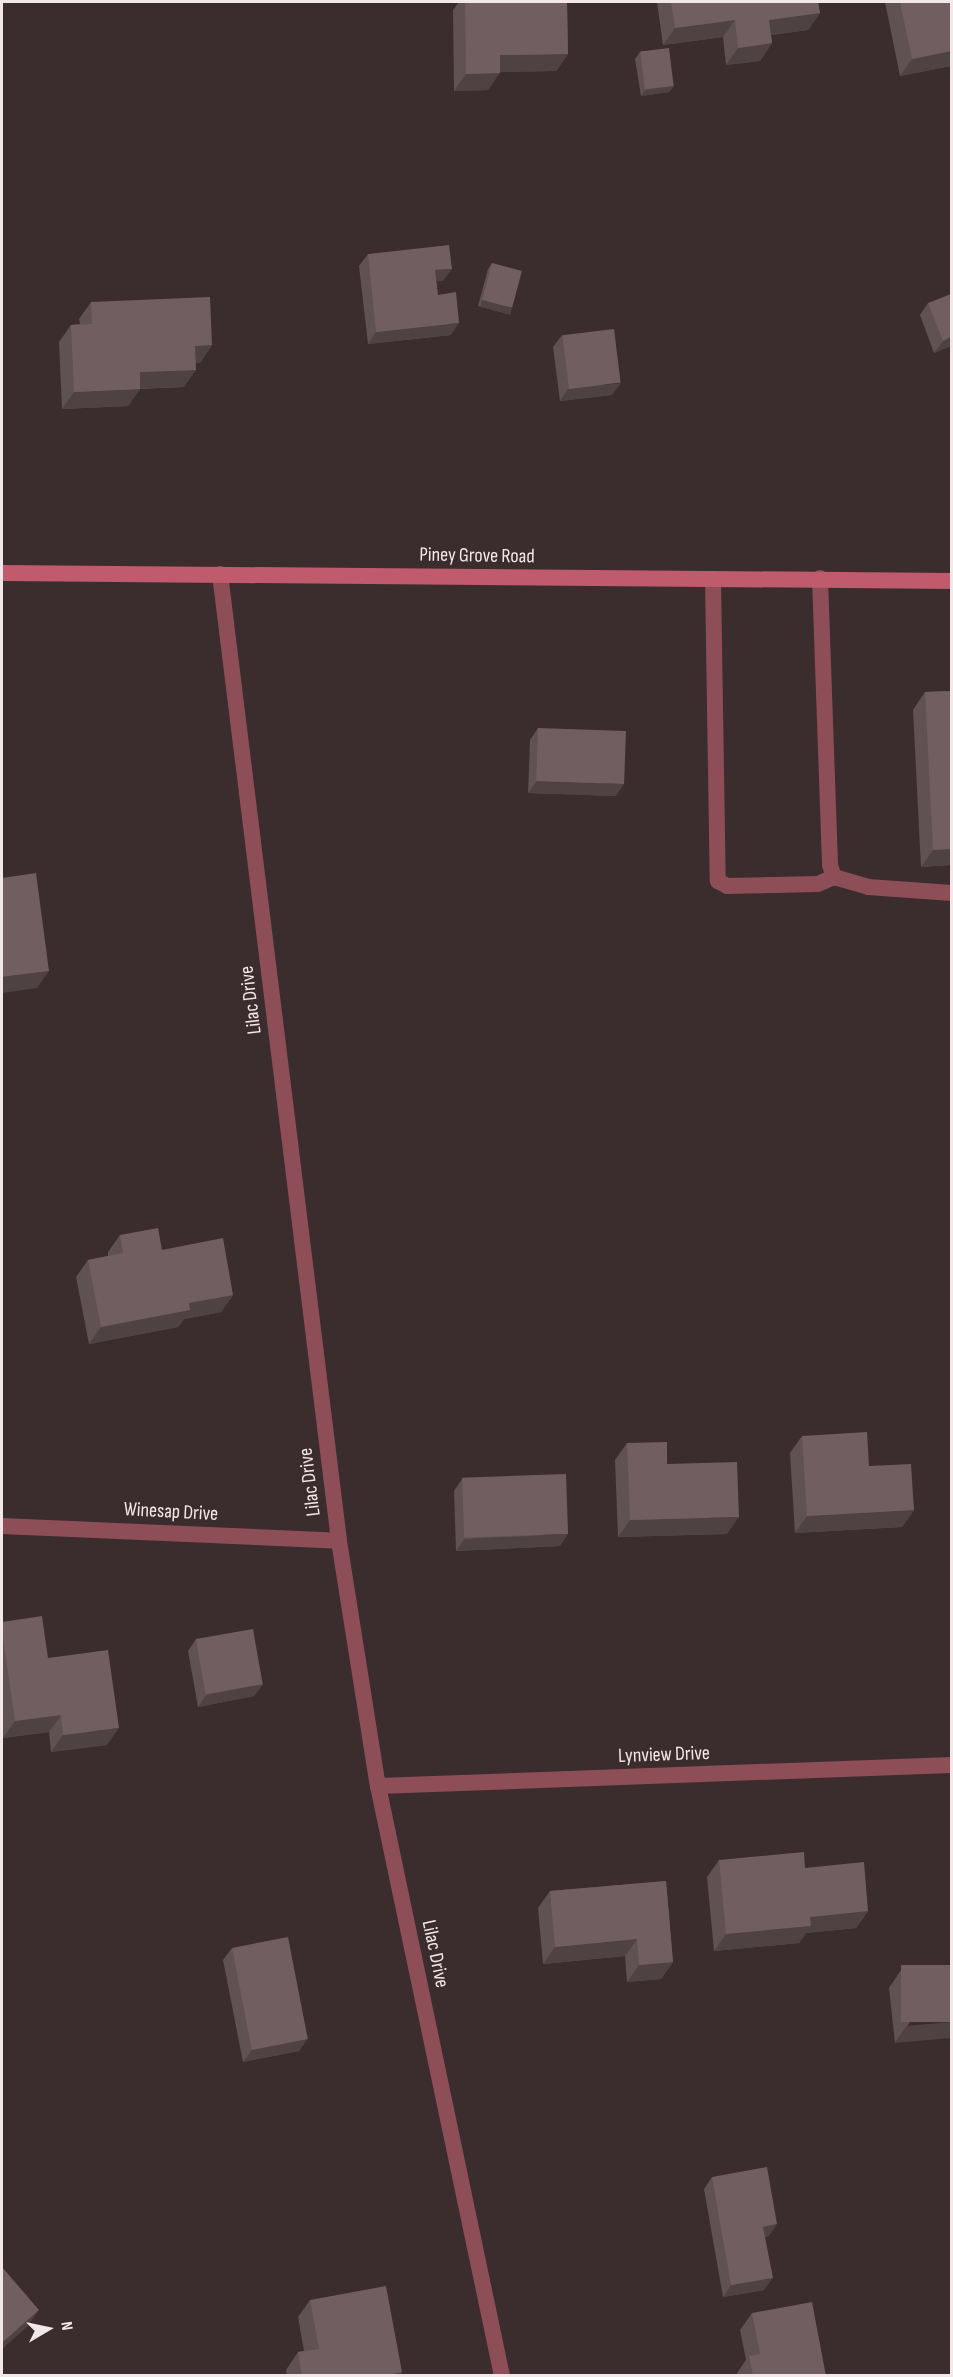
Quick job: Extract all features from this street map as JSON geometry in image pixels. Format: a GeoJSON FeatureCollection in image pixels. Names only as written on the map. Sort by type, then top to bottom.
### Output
{"type":"FeatureCollection","features":[{"type":"Feature","properties":{"kind":"main road","name":"Piney Grove Road"},"geometry":{"type":"LineString","coordinates":[[2,573],[820,578],[951,581]]}},
{"type":"Feature","properties":{"kind":"street","name":"Lilac Drive"},"geometry":{"type":"LineString","coordinates":[[220,574],[339,1541],[378,1786],[502,2376]]}},
{"type":"Feature","properties":{"kind":"street"},"geometry":{"type":"LineString","coordinates":[[820,578],[830,865],[834,877]]}},
{"type":"Feature","properties":{"kind":"street"},"geometry":{"type":"LineString","coordinates":[[713,579],[718,881],[727,886],[818,884],[834,877],[868,887],[951,893]]}},
{"type":"Feature","properties":{"kind":"street","name":"Winesap Drive"},"geometry":{"type":"LineString","coordinates":[[2,1526],[339,1541]]}},
{"type":"Feature","properties":{"kind":"street","name":"Lynview Drive"},"geometry":{"type":"LineString","coordinates":[[378,1786],[951,1766]]}},
{"type":"Feature","properties":{"kind":"building"},"geometry":{"type":"Polygon","coordinates":[[[465,2],[567,2],[568,54],[500,55],[500,73],[466,74],[465,2]]]}},
{"type":"Feature","properties":{"kind":"building"},"geometry":{"type":"Polygon","coordinates":[[[671,2],[818,2],[820,13],[769,20],[772,43],[738,48],[735,20],[675,28],[671,2]]]}},
{"type":"Feature","properties":{"kind":"building"},"geometry":{"type":"Polygon","coordinates":[[[900,2],[951,2],[951,51],[912,59],[900,2]]]}},
{"type":"Feature","properties":{"kind":"building"},"geometry":{"type":"Polygon","coordinates":[[[669,48],[674,86],[645,89],[640,52],[669,48]]]}},
{"type":"Feature","properties":{"kind":"building"},"geometry":{"type":"Polygon","coordinates":[[[449,245],[452,269],[435,270],[438,295],[456,292],[459,323],[376,332],[368,254],[449,245]]]}},
{"type":"Feature","properties":{"kind":"building"},"geometry":{"type":"Polygon","coordinates":[[[492,263],[522,271],[512,308],[482,300],[492,263]]]}},
{"type":"Feature","properties":{"kind":"building"},"geometry":{"type":"Polygon","coordinates":[[[951,294],[951,337],[943,341],[928,303],[951,294]]]}},
{"type":"Feature","properties":{"kind":"building"},"geometry":{"type":"Polygon","coordinates":[[[210,297],[212,345],[195,346],[196,370],[140,372],[140,389],[74,392],[71,325],[92,324],[91,302],[210,297]]]}},
{"type":"Feature","properties":{"kind":"building"},"geometry":{"type":"Polygon","coordinates":[[[614,329],[621,383],[569,389],[562,335],[614,329]]]}},
{"type":"Feature","properties":{"kind":"building"},"geometry":{"type":"Polygon","coordinates":[[[951,691],[951,849],[933,850],[925,692],[951,691]]]}},
{"type":"Feature","properties":{"kind":"building"},"geometry":{"type":"Polygon","coordinates":[[[538,728],[626,731],[624,784],[536,781],[538,728]]]}},
{"type":"Feature","properties":{"kind":"building"},"geometry":{"type":"Polygon","coordinates":[[[36,873],[49,971],[2,977],[2,878],[36,873]]]}},
{"type":"Feature","properties":{"kind":"building"},"geometry":{"type":"Polygon","coordinates":[[[158,1228],[162,1250],[223,1238],[233,1295],[189,1303],[190,1310],[101,1327],[88,1260],[123,1253],[120,1235],[158,1228]]]}},
{"type":"Feature","properties":{"kind":"building"},"geometry":{"type":"Polygon","coordinates":[[[867,1432],[869,1466],[911,1464],[914,1510],[807,1516],[802,1436],[867,1432]]]}},
{"type":"Feature","properties":{"kind":"building"},"geometry":{"type":"Polygon","coordinates":[[[667,1442],[667,1464],[737,1462],[739,1517],[630,1520],[627,1443],[667,1442]]]}},
{"type":"Feature","properties":{"kind":"building"},"geometry":{"type":"Polygon","coordinates":[[[566,1474],[568,1534],[464,1538],[462,1478],[566,1474]]]}},
{"type":"Feature","properties":{"kind":"building"},"geometry":{"type":"Polygon","coordinates":[[[42,1616],[48,1658],[108,1650],[119,1728],[63,1735],[61,1715],[15,1721],[2,1622],[42,1616]]]}},
{"type":"Feature","properties":{"kind":"building"},"geometry":{"type":"Polygon","coordinates":[[[253,1629],[263,1684],[206,1694],[196,1639],[253,1629]]]}},
{"type":"Feature","properties":{"kind":"building"},"geometry":{"type":"Polygon","coordinates":[[[804,1852],[805,1868],[864,1862],[868,1911],[810,1917],[811,1926],[726,1934],[719,1860],[804,1852]]]}},
{"type":"Feature","properties":{"kind":"building"},"geometry":{"type":"Polygon","coordinates":[[[666,1881],[673,1962],[639,1965],[637,1939],[555,1947],[550,1891],[666,1881]]]}},
{"type":"Feature","properties":{"kind":"building"},"geometry":{"type":"Polygon","coordinates":[[[288,1937],[308,2039],[252,2050],[232,1948],[288,1937]]]}},
{"type":"Feature","properties":{"kind":"building"},"geometry":{"type":"Polygon","coordinates":[[[901,1965],[951,1965],[951,2022],[901,2022],[901,1965]]]}},
{"type":"Feature","properties":{"kind":"building"},"geometry":{"type":"Polygon","coordinates":[[[767,2167],[777,2224],[763,2227],[773,2278],[731,2285],[712,2177],[767,2167]]]}},
{"type":"Feature","properties":{"kind":"building"},"geometry":{"type":"Polygon","coordinates":[[[2,2267],[39,2310],[2,2343],[2,2267]]]}},
{"type":"Feature","properties":{"kind":"building"},"geometry":{"type":"Polygon","coordinates":[[[386,2286],[402,2372],[392,2374],[392,2376],[302,2376],[298,2352],[319,2349],[310,2300],[386,2286]]]}},
{"type":"Feature","properties":{"kind":"building"},"geometry":{"type":"Polygon","coordinates":[[[812,2302],[826,2376],[753,2376],[749,2356],[760,2354],[752,2313],[812,2302]]]}}]}
